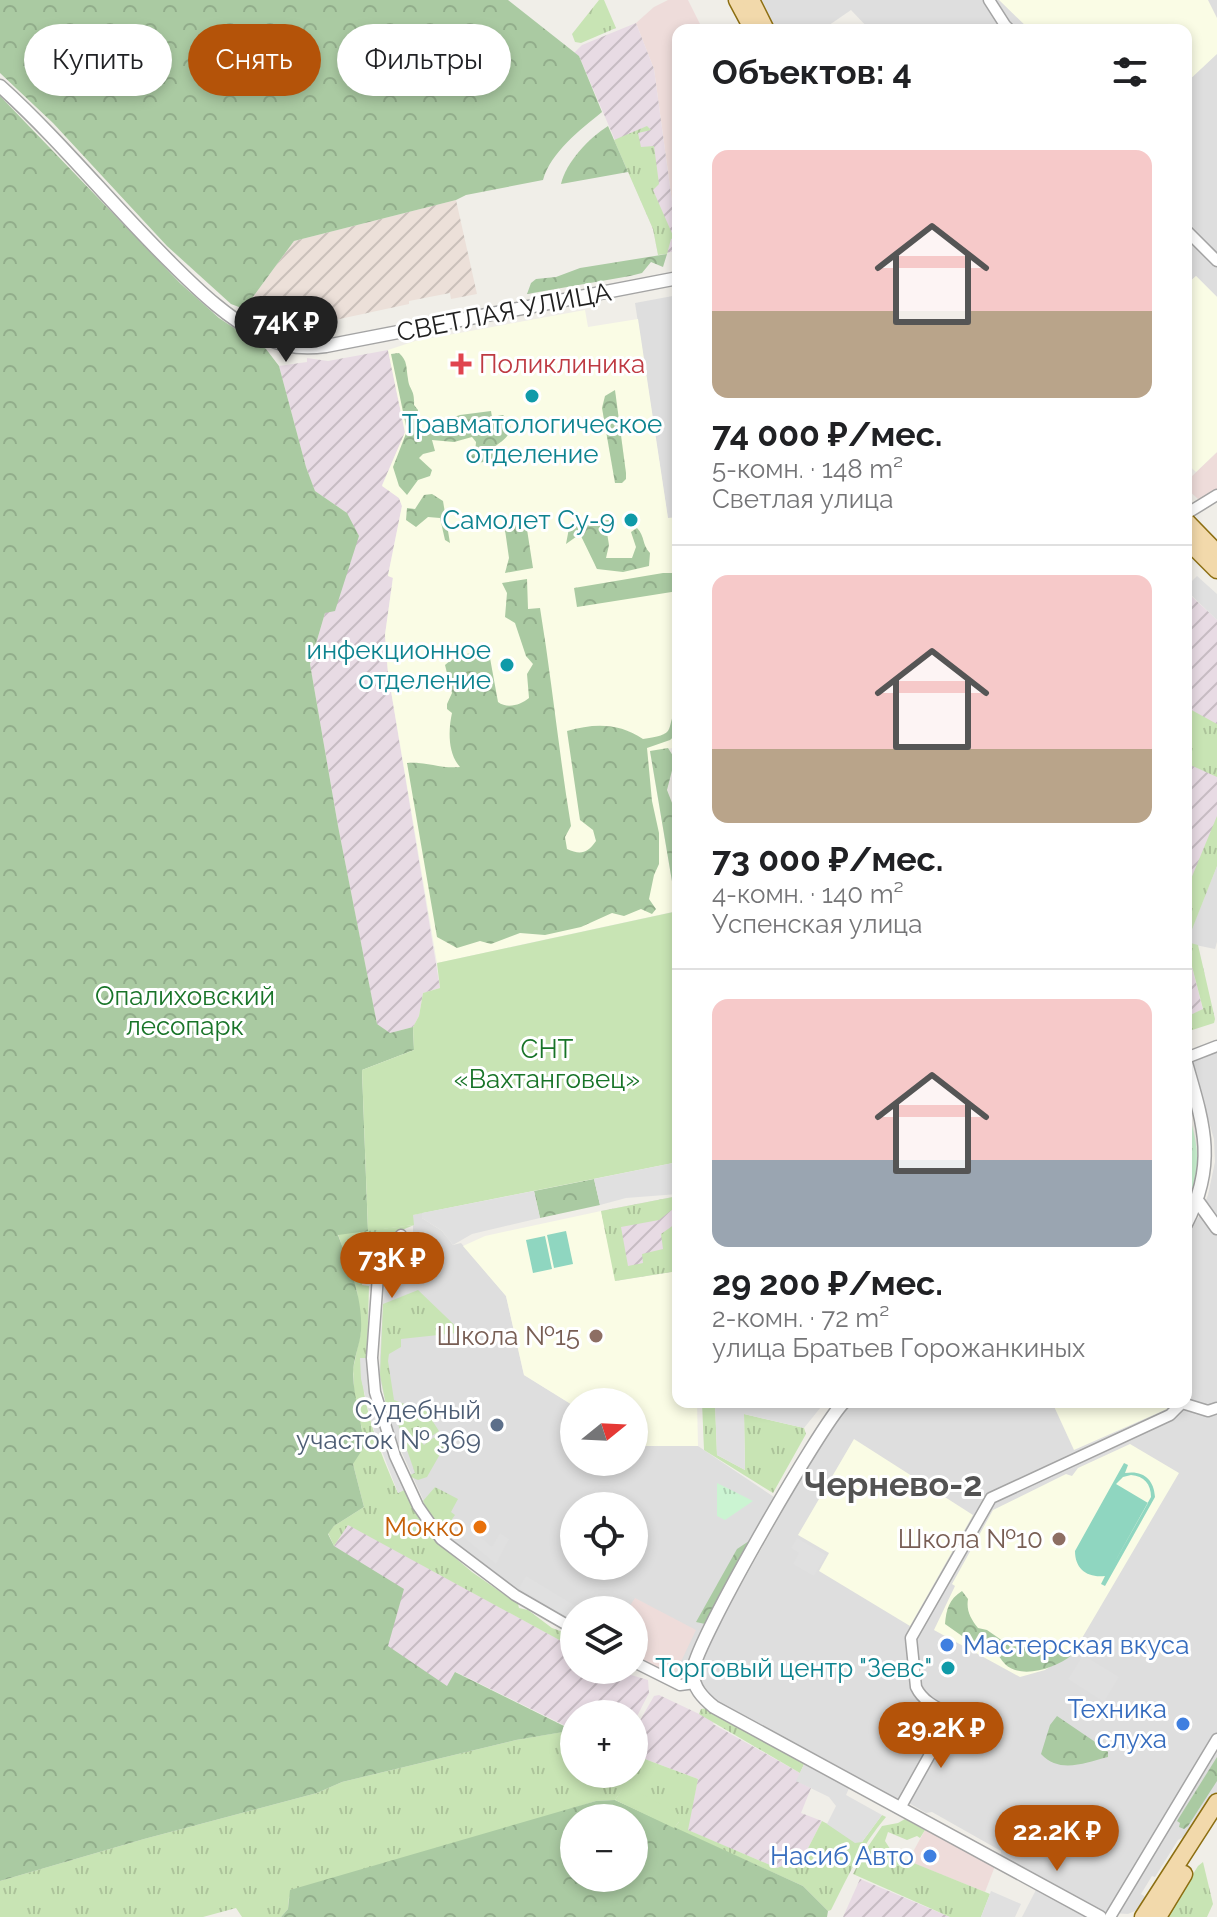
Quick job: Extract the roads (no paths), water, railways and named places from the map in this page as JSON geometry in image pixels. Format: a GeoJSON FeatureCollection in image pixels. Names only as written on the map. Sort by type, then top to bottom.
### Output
{"type":"FeatureCollection","features":[{"type":"Feature","properties":{"kind":"main road"},"geometry":{"type":"LineString","coordinates":[[737,0],[750,24]]}},
{"type":"Feature","properties":{"kind":"main road"},"geometry":{"type":"LineString","coordinates":[[751,0],[763,24]]}},
{"type":"Feature","properties":{"kind":"main road"},"geometry":{"type":"LineString","coordinates":[[1192,527],[1217,553]]}},
{"type":"Feature","properties":{"kind":"main road"},"geometry":{"type":"LineString","coordinates":[[1192,545],[1217,570]]}},
{"type":"Feature","properties":{"kind":"main road"},"geometry":{"type":"LineString","coordinates":[[1143,1917],[1217,1802]]}},
{"type":"Feature","properties":{"kind":"main road"},"geometry":{"type":"LineString","coordinates":[[1158,1917],[1217,1820]]}},
{"type":"Feature","properties":{"kind":"street"},"geometry":{"type":"LineString","coordinates":[[989,0],[1006,24]]}},
{"type":"Feature","properties":{"kind":"street","name":"СВЕТЛАЯ УЛИЦА"},"geometry":{"type":"LineString","coordinates":[[0,86],[136,229],[204,294],[252,330],[288,346],[310,348],[329,345],[672,279]]}},
{"type":"Feature","properties":{"kind":"street"},"geometry":{"type":"LineString","coordinates":[[1192,236],[1217,261]]}},
{"type":"Feature","properties":{"kind":"street"},"geometry":{"type":"LineString","coordinates":[[1192,510],[1217,495]]}},
{"type":"Feature","properties":{"kind":"street"},"geometry":{"type":"LineString","coordinates":[[1192,1057],[1217,1046]]}},
{"type":"Feature","properties":{"kind":"street"},"geometry":{"type":"LineString","coordinates":[[1192,1083],[1209,1148],[1208,1171],[1199,1203],[1192,1214]]}},
{"type":"Feature","properties":{"kind":"street"},"geometry":{"type":"LineString","coordinates":[[1199,1203],[1217,1228]]}},
{"type":"Feature","properties":{"kind":"street"},"geometry":{"type":"LineString","coordinates":[[401,1235],[379,1262],[372,1358],[375,1392],[395,1456],[418,1506],[441,1539],[515,1595],[560,1621]]}},
{"type":"Feature","properties":{"kind":"street"},"geometry":{"type":"LineString","coordinates":[[1192,1406],[1208,1411],[1217,1408]]}},
{"type":"Feature","properties":{"kind":"street"},"geometry":{"type":"LineString","coordinates":[[840,1408],[818,1437],[708,1634],[693,1670],[695,1683],[714,1707],[1100,1917]]}},
{"type":"Feature","properties":{"kind":"street"},"geometry":{"type":"LineString","coordinates":[[900,1808],[952,1715],[926,1701],[919,1693],[911,1638],[991,1498],[1170,1415],[1177,1408]]}},
{"type":"Feature","properties":{"kind":"street"},"geometry":{"type":"LineString","coordinates":[[648,1669],[680,1685],[695,1683]]}},
{"type":"Feature","properties":{"kind":"street"},"geometry":{"type":"LineString","coordinates":[[1110,1917],[1217,1739]]}},
{"type":"Feature","properties":{"kind":"place","name":"Поликлиника"},"geometry":{"type":"Point","coordinates":[461,364]}},
{"type":"Feature","properties":{"kind":"place","name":"Травматологическое отделение"},"geometry":{"type":"Point","coordinates":[532,396]}},
{"type":"Feature","properties":{"kind":"place","name":"Самолет Су-9"},"geometry":{"type":"Point","coordinates":[631,520]}},
{"type":"Feature","properties":{"kind":"place","name":"инфекционное отделение"},"geometry":{"type":"Point","coordinates":[507,665]}},
{"type":"Feature","properties":{"kind":"place","name":"Школа №15"},"geometry":{"type":"Point","coordinates":[596,1336]}},
{"type":"Feature","properties":{"kind":"place","name":"Судебный участок № 369"},"geometry":{"type":"Point","coordinates":[497,1425]}},
{"type":"Feature","properties":{"kind":"place","name":"Мокко"},"geometry":{"type":"Point","coordinates":[480,1527]}},
{"type":"Feature","properties":{"kind":"place","name":"Школа №10"},"geometry":{"type":"Point","coordinates":[1059,1539]}},
{"type":"Feature","properties":{"kind":"place","name":"Мастерская вкуса"},"geometry":{"type":"Point","coordinates":[947,1645]}},
{"type":"Feature","properties":{"kind":"place","name":"Торговый центр \"Зевс\""},"geometry":{"type":"Point","coordinates":[948,1668]}},
{"type":"Feature","properties":{"kind":"place","name":"Техника слуха"},"geometry":{"type":"Point","coordinates":[1183,1724]}},
{"type":"Feature","properties":{"kind":"place","name":"Насиб Авто"},"geometry":{"type":"Point","coordinates":[930,1856]}},
{"type":"Feature","properties":{"kind":"district","name":"Чернево-2"},"geometry":{"type":"Point","coordinates":[893,1484]}},
{"type":"Feature","properties":{"kind":"park label","name":"Опалиховский лесопарк"},"geometry":{"type":"Point","coordinates":[185,1011]}},
{"type":"Feature","properties":{"kind":"park label","name":"СНТ «Вахтанговец»"},"geometry":{"type":"Point","coordinates":[547,1064]}}]}
